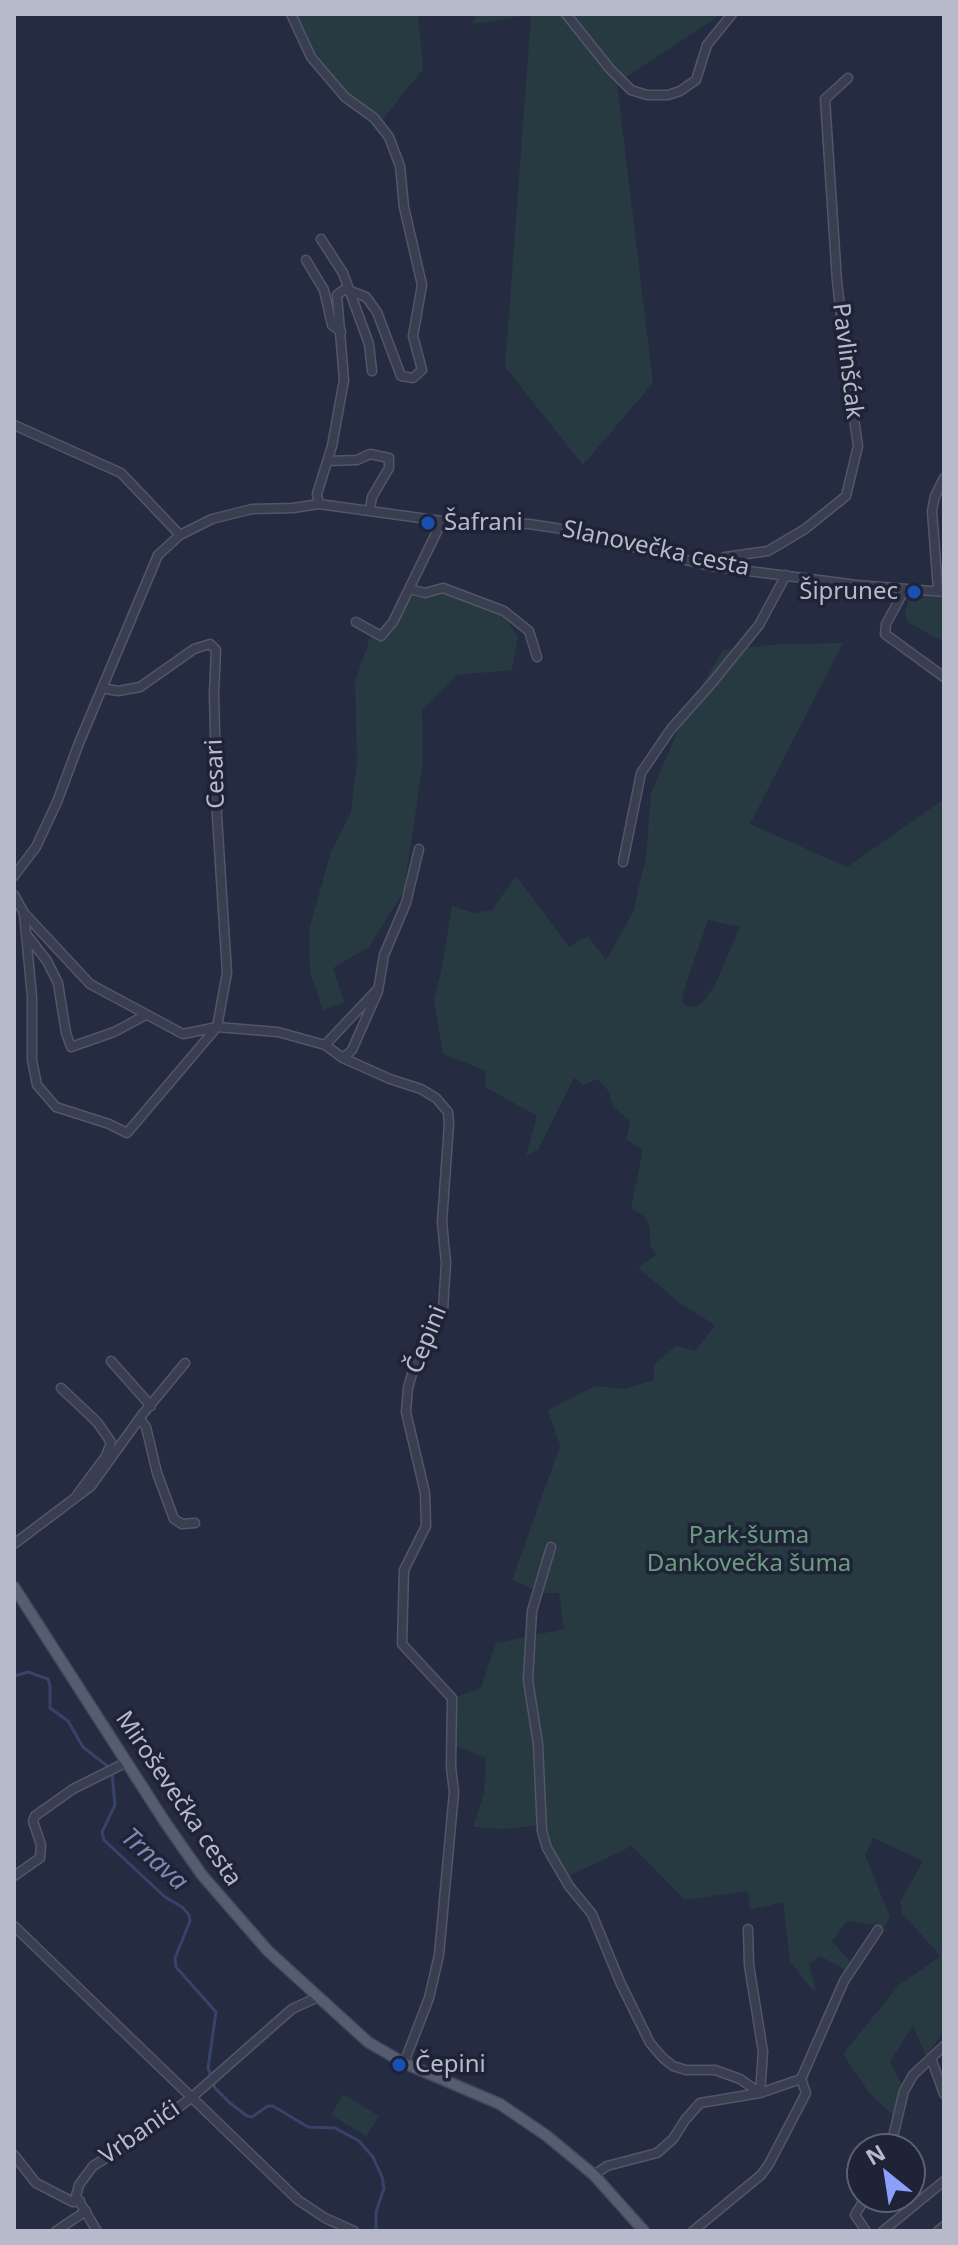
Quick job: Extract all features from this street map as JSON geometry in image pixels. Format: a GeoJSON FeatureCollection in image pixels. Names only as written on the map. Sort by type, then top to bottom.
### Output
{"type":"FeatureCollection","features":[{"type":"Feature","properties":{"kind":"main road","name":"Miroševečka cesta"},"geometry":{"type":"LineString","coordinates":[[14,1587],[202,1875],[268,1951],[368,2042],[404,2063],[500,2104],[547,2136],[594,2175],[644,2231]]}},
{"type":"Feature","properties":{"kind":"street"},"geometry":{"type":"LineString","coordinates":[[291,14],[311,57],[345,97],[374,118],[389,137],[400,166],[404,207],[422,285],[413,336],[422,370],[413,378],[401,376],[377,312],[362,294],[345,289],[337,295],[344,380],[328,461],[317,494],[319,504]]}},
{"type":"Feature","properties":{"kind":"street"},"geometry":{"type":"LineString","coordinates":[[566,14],[631,90],[647,95],[668,95],[696,80],[707,45],[732,14]]}},
{"type":"Feature","properties":{"kind":"street","name":"Pavlinšćak"},"geometry":{"type":"LineString","coordinates":[[710,566],[725,557],[768,551],[805,529],[846,496],[858,446],[837,281],[825,99],[848,78]]}},
{"type":"Feature","properties":{"kind":"street"},"geometry":{"type":"LineString","coordinates":[[321,239],[343,273],[350,291],[369,344],[372,371]]}},
{"type":"Feature","properties":{"kind":"street"},"geometry":{"type":"LineString","coordinates":[[306,260],[324,290],[332,325],[341,333]]}},
{"type":"Feature","properties":{"kind":"street"},"geometry":{"type":"LineString","coordinates":[[14,425],[121,473],[180,535]]}},
{"type":"Feature","properties":{"kind":"street"},"geometry":{"type":"LineString","coordinates":[[328,461],[357,460],[370,454],[389,458],[389,468],[372,497],[370,509]]}},
{"type":"Feature","properties":{"kind":"street"},"geometry":{"type":"LineString","coordinates":[[941,591],[932,511],[944,478]]}},
{"type":"Feature","properties":{"kind":"street","name":"Slanovečka cesta"},"geometry":{"type":"LineString","coordinates":[[14,876],[36,847],[57,802],[158,555],[180,535],[212,519],[252,509],[319,504],[442,521],[529,524],[710,566],[941,591]]}},
{"type":"Feature","properties":{"kind":"street"},"geometry":{"type":"LineString","coordinates":[[356,622],[381,636],[393,622],[442,521]]}},
{"type":"Feature","properties":{"kind":"street"},"geometry":{"type":"LineString","coordinates":[[623,862],[641,773],[671,729],[759,625],[786,575]]}},
{"type":"Feature","properties":{"kind":"street"},"geometry":{"type":"LineString","coordinates":[[409,589],[425,593],[443,588],[504,611],[529,631],[537,657]]}},
{"type":"Feature","properties":{"kind":"street"},"geometry":{"type":"LineString","coordinates":[[905,589],[886,624],[885,634],[944,677]]}},
{"type":"Feature","properties":{"kind":"street","name":"Cesari"},"geometry":{"type":"LineString","coordinates":[[102,688],[118,691],[140,687],[194,649],[210,644],[216,650],[217,816],[227,973],[217,1027]]}},
{"type":"Feature","properties":{"kind":"street"},"geometry":{"type":"LineString","coordinates":[[14,895],[24,913],[90,984],[183,1034],[217,1027],[278,1032],[325,1045],[343,1058],[352,1050],[363,1029],[379,987],[384,955],[406,903],[419,849]]}},
{"type":"Feature","properties":{"kind":"street"},"geometry":{"type":"LineString","coordinates":[[24,913],[32,997],[32,1060],[37,1085],[56,1107],[127,1133],[217,1027]]}},
{"type":"Feature","properties":{"kind":"street"},"geometry":{"type":"LineString","coordinates":[[26,933],[47,961],[58,983],[71,1047],[114,1032],[146,1015]]}},
{"type":"Feature","properties":{"kind":"street"},"geometry":{"type":"LineString","coordinates":[[325,1045],[379,987]]}},
{"type":"Feature","properties":{"kind":"street","name":"Čepini"},"geometry":{"type":"LineString","coordinates":[[343,1058],[436,1098],[448,1112],[449,1124],[442,1222],[446,1263],[443,1310],[417,1356],[407,1400],[406,1412],[425,1493],[426,1526],[404,1570],[402,1644],[452,1698],[451,1767],[454,1792],[439,1955],[429,1998],[404,2063]]}},
{"type":"Feature","properties":{"kind":"street"},"geometry":{"type":"LineString","coordinates":[[111,1361],[151,1406]]}},
{"type":"Feature","properties":{"kind":"street"},"geometry":{"type":"LineString","coordinates":[[14,1544],[91,1486],[185,1363]]}},
{"type":"Feature","properties":{"kind":"street"},"geometry":{"type":"LineString","coordinates":[[61,1388],[97,1422],[111,1442],[106,1456],[77,1495]]}},
{"type":"Feature","properties":{"kind":"street"},"geometry":{"type":"LineString","coordinates":[[140,1419],[146,1427],[157,1473],[174,1519],[182,1524],[195,1523]]}},
{"type":"Feature","properties":{"kind":"street"},"geometry":{"type":"LineString","coordinates":[[551,1547],[532,1611],[528,1680],[538,1744],[542,1831],[547,1848],[569,1886],[592,1914],[650,2043],[663,2058],[673,2066],[686,2070],[715,2070],[740,2079],[760,2093]]}},
{"type":"Feature","properties":{"kind":"street"},"geometry":{"type":"LineString","coordinates":[[14,1876],[40,1858],[41,1845],[33,1821],[35,1816],[73,1789],[127,1762]]}},
{"type":"Feature","properties":{"kind":"street"},"geometry":{"type":"LineString","coordinates":[[14,1926],[298,2200],[325,2218],[354,2231]]}},
{"type":"Feature","properties":{"kind":"street"},"geometry":{"type":"LineString","coordinates":[[748,1929],[749,1965],[763,2052],[760,2093]]}},
{"type":"Feature","properties":{"kind":"street"},"geometry":{"type":"LineString","coordinates":[[693,2231],[761,2175],[769,2164],[806,2093],[801,2079],[844,1981],[878,1930]]}},
{"type":"Feature","properties":{"kind":"street","name":"Vrbanići"},"geometry":{"type":"LineString","coordinates":[[80,2201],[76,2196],[79,2185],[93,2166],[134,2141],[191,2098],[292,2009],[318,1997]]}},
{"type":"Feature","properties":{"kind":"street"},"geometry":{"type":"LineString","coordinates":[[894,2133],[904,2091],[913,2075],[944,2046]]}},
{"type":"Feature","properties":{"kind":"street"},"geometry":{"type":"LineString","coordinates":[[931,2058],[944,2094]]}},
{"type":"Feature","properties":{"kind":"street"},"geometry":{"type":"LineString","coordinates":[[594,2175],[607,2166],[657,2153],[673,2139],[700,2103],[760,2093],[801,2079]]}},
{"type":"Feature","properties":{"kind":"street"},"geometry":{"type":"LineString","coordinates":[[14,2155],[36,2183],[73,2202],[80,2201],[97,2231]]}},
{"type":"Feature","properties":{"kind":"street"},"geometry":{"type":"LineString","coordinates":[[883,2231],[944,2181]]}},
{"type":"Feature","properties":{"kind":"street"},"geometry":{"type":"LineString","coordinates":[[56,2231],[86,2211]]}},
{"type":"Feature","properties":{"kind":"street"},"geometry":{"type":"LineString","coordinates":[[856,2213],[866,2231]]}},
{"type":"Feature","properties":{"kind":"street"},"geometry":{"type":"LineString","coordinates":[[938,2231],[944,2226]]}},
{"type":"Feature","properties":{"kind":"green space"},"geometry":{"type":"Polygon","coordinates":[[[284,14],[418,14],[423,69],[376,128],[284,14]]]}},
{"type":"Feature","properties":{"kind":"green space"},"geometry":{"type":"Polygon","coordinates":[[[476,14],[722,14],[617,83],[653,383],[583,465],[505,367],[531,15],[472,24],[476,14]]]}},
{"type":"Feature","properties":{"kind":"green space"},"geometry":{"type":"Polygon","coordinates":[[[443,593],[473,601],[503,615],[518,637],[512,670],[457,675],[422,710],[423,762],[404,891],[369,947],[333,968],[344,1002],[323,1010],[310,972],[309,930],[331,852],[351,812],[357,761],[355,682],[372,632],[381,641],[396,626],[410,596],[422,598],[443,593]]]}},
{"type":"Feature","properties":{"kind":"green space"},"geometry":{"type":"Polygon","coordinates":[[[910,595],[944,598],[944,642],[908,622],[905,613],[910,595]]]}},
{"type":"Feature","properties":{"kind":"green space","name":"Park-šuma Dankovečka šuma"},"geometry":{"type":"Polygon","coordinates":[[[843,643],[750,824],[847,867],[944,799],[944,2030],[926,2057],[913,2025],[890,2062],[903,2087],[895,2117],[870,2094],[843,2054],[899,1985],[941,1956],[903,1915],[900,1902],[923,1861],[873,1838],[865,1855],[890,1917],[885,1926],[847,1921],[832,1941],[850,1961],[847,1971],[820,1956],[809,1964],[816,1990],[813,1991],[790,1961],[783,1902],[750,1910],[748,1891],[685,1900],[632,1846],[567,1877],[543,1825],[504,1829],[473,1827],[484,1794],[486,1758],[454,1745],[456,1697],[481,1688],[496,1643],[564,1629],[559,1593],[541,1593],[512,1580],[560,1446],[548,1410],[595,1386],[625,1389],[654,1380],[654,1364],[676,1346],[695,1351],[715,1325],[680,1303],[638,1268],[657,1254],[650,1246],[650,1228],[645,1217],[631,1208],[643,1150],[626,1139],[630,1121],[613,1107],[609,1092],[598,1079],[583,1085],[574,1078],[538,1150],[526,1156],[537,1116],[485,1087],[486,1071],[443,1054],[434,1000],[452,906],[474,913],[492,910],[516,876],[569,947],[588,936],[606,960],[633,912],[646,857],[651,793],[685,714],[723,650],[780,644],[843,643]],[[708,920],[685,987],[682,1001],[686,1006],[696,1007],[703,1002],[715,985],[740,927],[708,920]]]}},
{"type":"Feature","properties":{"kind":"green space"},"geometry":{"type":"Polygon","coordinates":[[[343,2094],[379,2116],[366,2136],[331,2115],[343,2094]]]}},
{"type":"Feature","properties":{"kind":"waterway","name":"Trnava"},"geometry":{"type":"LineString","coordinates":[[14,1676],[28,1672],[48,1679],[50,1708],[68,1721],[83,1747],[112,1773],[115,1805],[102,1832],[104,1840],[189,1915],[190,1921],[175,1958],[176,1967],[216,2012],[208,2068],[215,2088],[247,2116],[252,2117],[273,2106],[308,2127],[335,2128],[359,2141],[373,2157],[382,2177],[384,2188],[376,2212],[376,2231]]}},
{"type":"Feature","properties":{"kind":"place","name":"Šafrani"},"geometry":{"type":"Point","coordinates":[428,523]}},
{"type":"Feature","properties":{"kind":"place","name":"Šiprunec"},"geometry":{"type":"Point","coordinates":[914,592]}},
{"type":"Feature","properties":{"kind":"place","name":"Čepini"},"geometry":{"type":"Point","coordinates":[399,2065]}}]}
